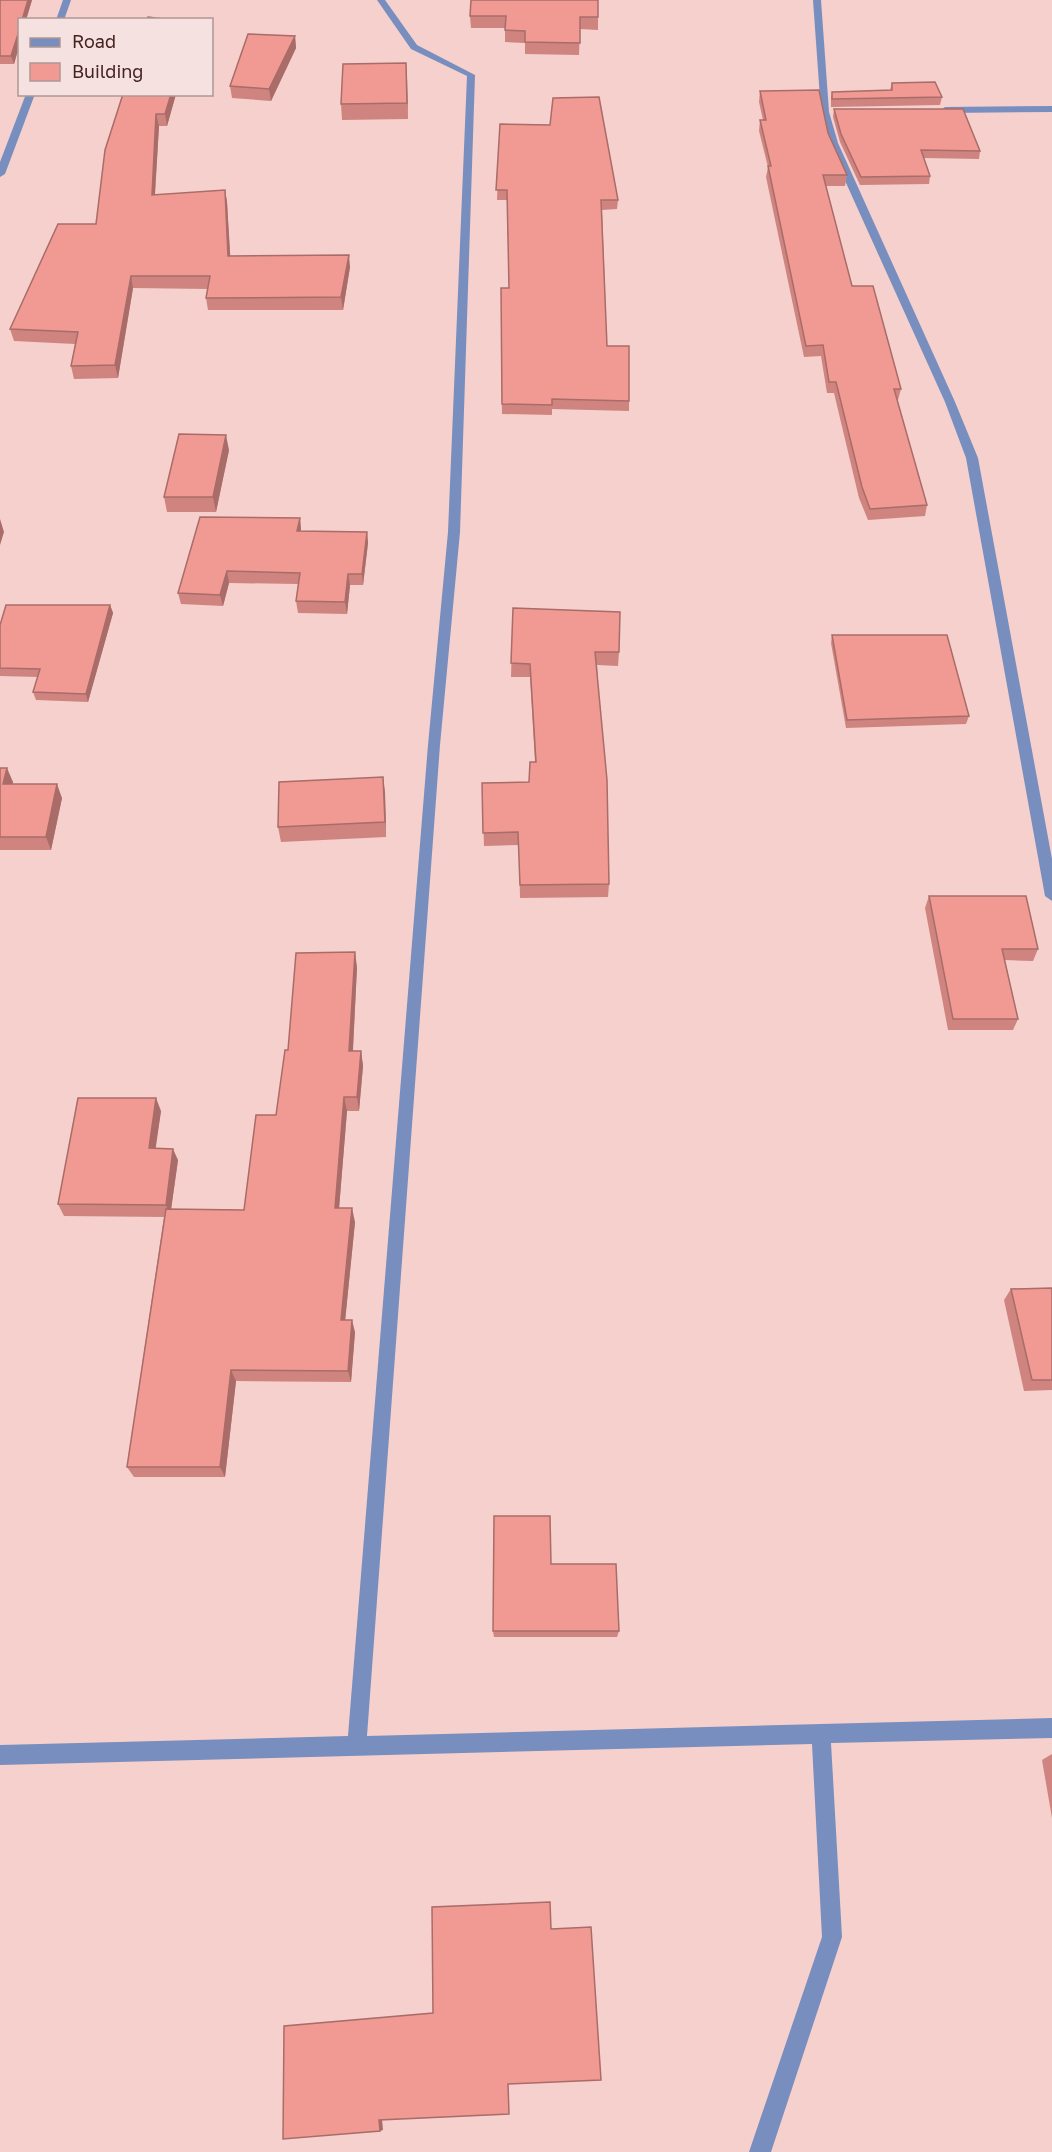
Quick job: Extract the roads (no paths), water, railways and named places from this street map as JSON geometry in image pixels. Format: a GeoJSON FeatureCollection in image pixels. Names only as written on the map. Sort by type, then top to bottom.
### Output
{"type":"FeatureCollection","features":[{"type":"Feature","properties":{"kind":"street"},"geometry":{"type":"LineString","coordinates":[[61,18],[67,0]]}},
{"type":"Feature","properties":{"kind":"street"},"geometry":{"type":"LineString","coordinates":[[357,1745],[434,757],[454,532],[471,75],[414,47],[381,0]]}},
{"type":"Feature","properties":{"kind":"street"},"geometry":{"type":"LineString","coordinates":[[817,0],[833,143],[950,402],[972,458],[1052,896]]}},
{"type":"Feature","properties":{"kind":"street"},"geometry":{"type":"LineString","coordinates":[[0,174],[30,96]]}},
{"type":"Feature","properties":{"kind":"street"},"geometry":{"type":"LineString","coordinates":[[933,110],[1052,109]]}},
{"type":"Feature","properties":{"kind":"street"},"geometry":{"type":"LineString","coordinates":[[0,1755],[1052,1728]]}},
{"type":"Feature","properties":{"kind":"street"},"geometry":{"type":"LineString","coordinates":[[760,2152],[832,1937],[821,1735]]}}]}
